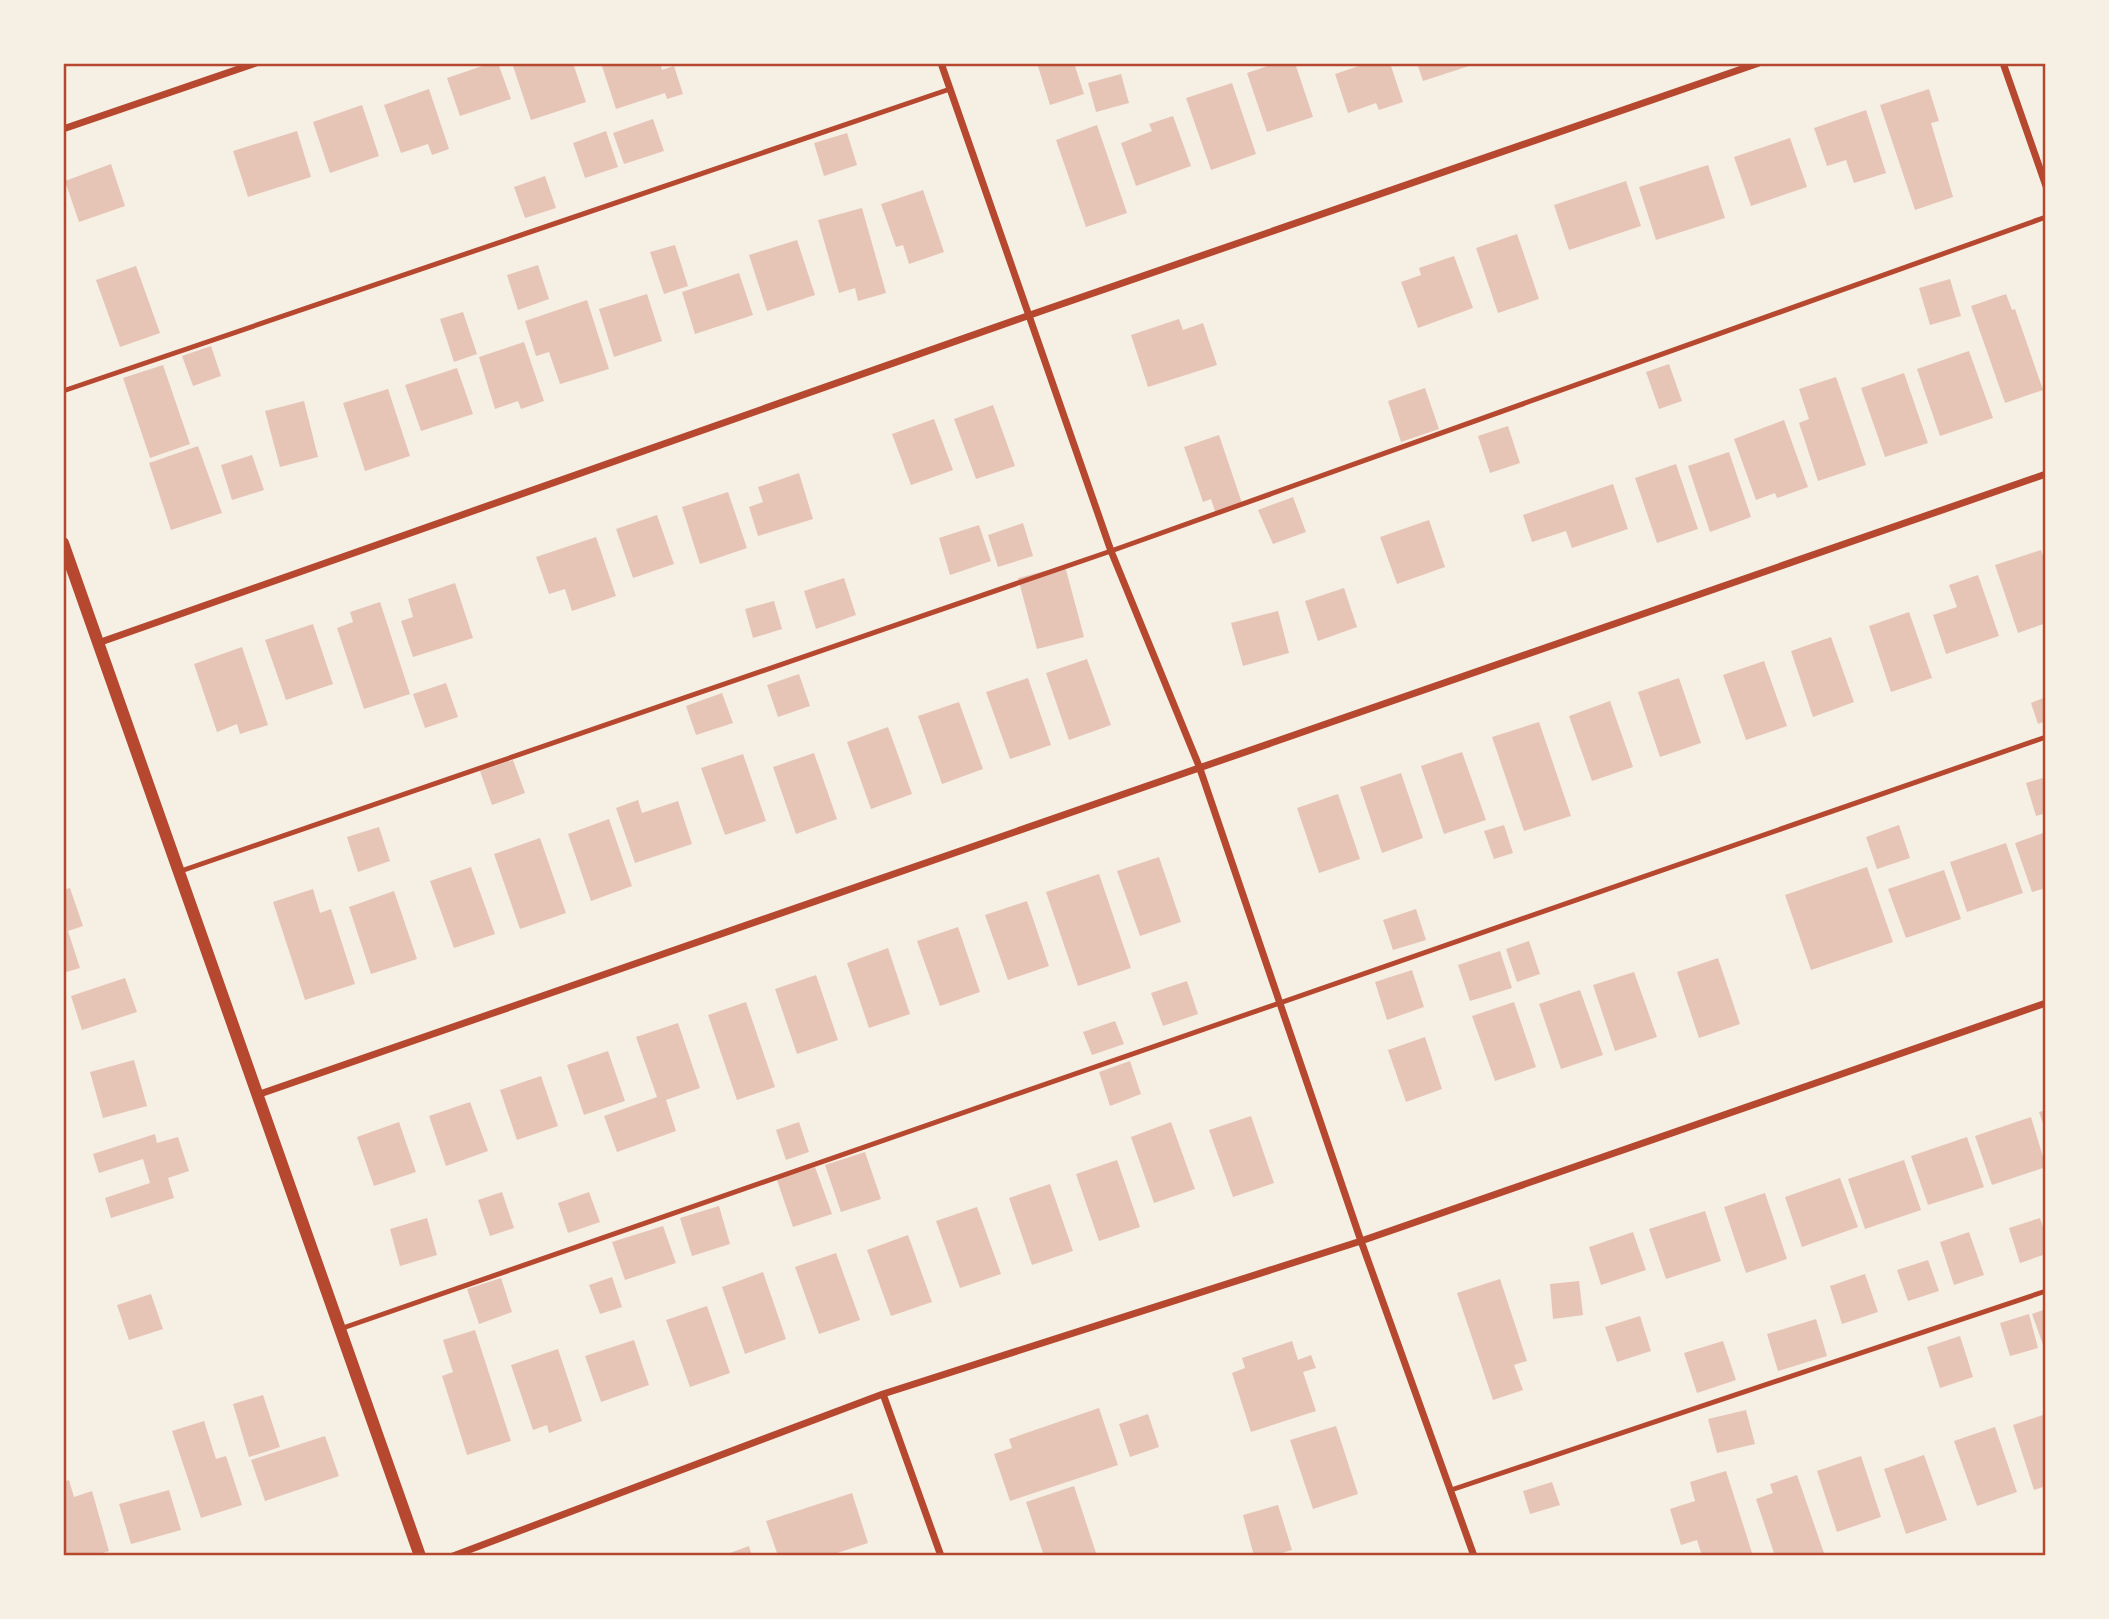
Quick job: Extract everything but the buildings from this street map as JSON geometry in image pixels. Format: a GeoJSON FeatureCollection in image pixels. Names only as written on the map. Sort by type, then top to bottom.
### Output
{"type":"FeatureCollection","features":[{"type":"Feature","properties":{"kind":"street"},"geometry":{"type":"LineString","coordinates":[[63,130],[256,63]]}},
{"type":"Feature","properties":{"kind":"street"},"geometry":{"type":"LineString","coordinates":[[941,63],[1111,551],[1199,766],[1361,1241],[1475,1556]]}},
{"type":"Feature","properties":{"kind":"street"},"geometry":{"type":"LineString","coordinates":[[98,643],[1030,314],[1759,63]]}},
{"type":"Feature","properties":{"kind":"street"},"geometry":{"type":"LineString","coordinates":[[2003,63],[2046,186]]}},
{"type":"Feature","properties":{"kind":"street"},"geometry":{"type":"LineString","coordinates":[[257,1095],[2046,474]]}},
{"type":"Feature","properties":{"kind":"street"},"geometry":{"type":"LineString","coordinates":[[63,543],[419,1556]]}},
{"type":"Feature","properties":{"kind":"street"},"geometry":{"type":"LineString","coordinates":[[453,1556],[883,1394],[1361,1241],[2046,1003]]}},
{"type":"Feature","properties":{"kind":"street"},"geometry":{"type":"LineString","coordinates":[[883,1394],[940,1556]]}},
{"type":"Feature","properties":{"kind":"lane"},"geometry":{"type":"LineString","coordinates":[[63,391],[950,89]]}},
{"type":"Feature","properties":{"kind":"lane"},"geometry":{"type":"LineString","coordinates":[[178,872],[1111,551],[2046,218]]}},
{"type":"Feature","properties":{"kind":"lane"},"geometry":{"type":"LineString","coordinates":[[339,1329],[2046,737]]}},
{"type":"Feature","properties":{"kind":"lane"},"geometry":{"type":"LineString","coordinates":[[1451,1490],[2046,1291]]}}]}
